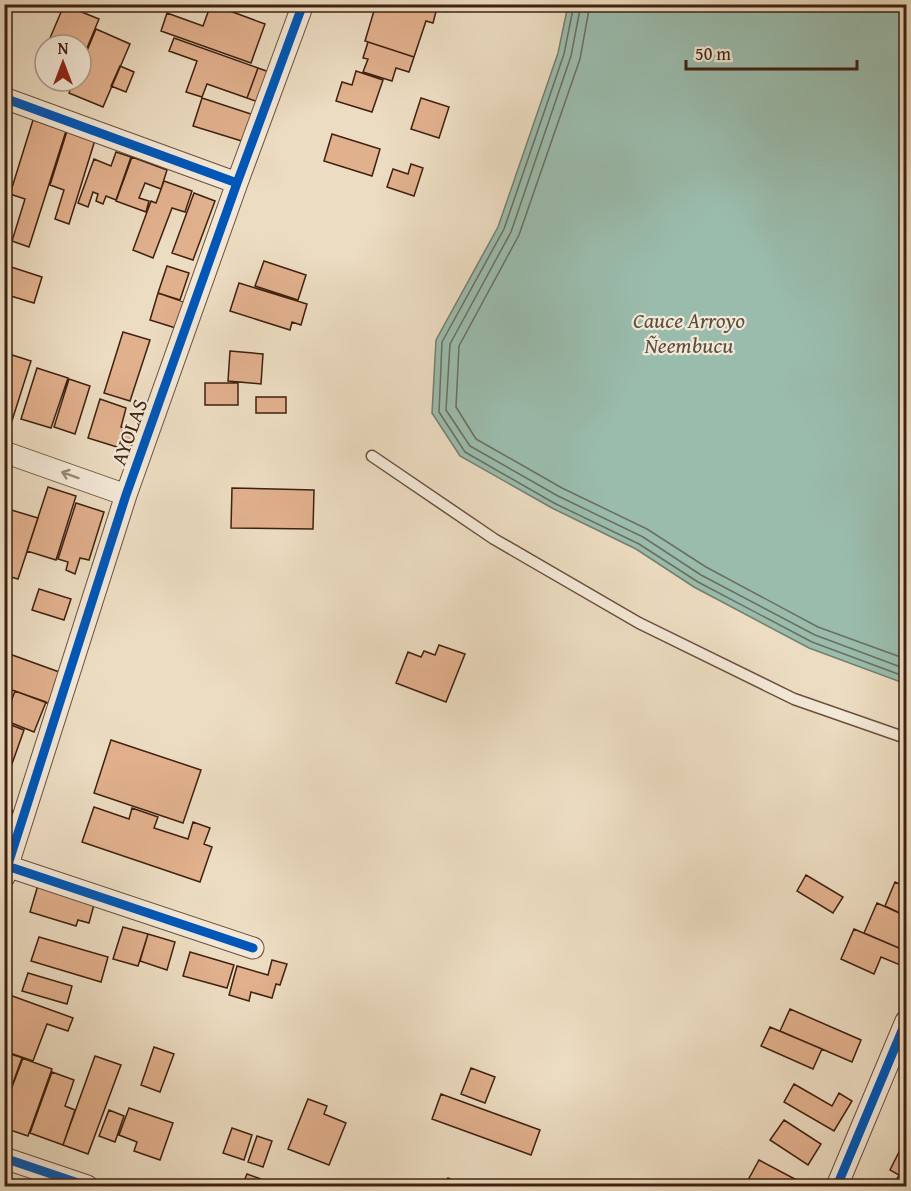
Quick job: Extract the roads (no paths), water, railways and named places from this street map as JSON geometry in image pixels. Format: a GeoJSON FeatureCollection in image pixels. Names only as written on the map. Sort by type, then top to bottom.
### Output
{"type":"FeatureCollection","features":[{"type":"Feature","properties":{"kind":"street","name":"AYOLAS"},"geometry":{"type":"LineString","coordinates":[[6,869],[126,495],[303,4]]}},
{"type":"Feature","properties":{"kind":"street"},"geometry":{"type":"LineString","coordinates":[[4,98],[237,183]]}},
{"type":"Feature","properties":{"kind":"street"},"geometry":{"type":"LineString","coordinates":[[4,452],[126,495]]}},
{"type":"Feature","properties":{"kind":"street"},"geometry":{"type":"LineString","coordinates":[[6,869],[253,948]]}},
{"type":"Feature","properties":{"kind":"street"},"geometry":{"type":"LineString","coordinates":[[837,1186],[904,1034]]}},
{"type":"Feature","properties":{"kind":"street"},"geometry":{"type":"LineString","coordinates":[[4,1158],[87,1186]]}},
{"type":"Feature","properties":{"kind":"lane"},"geometry":{"type":"LineString","coordinates":[[372,456],[494,539],[639,623],[794,699],[906,738]]}},
{"type":"Feature","properties":{"kind":"water","name":"Cauce Arroyo Ñeembucu"},"geometry":{"type":"Polygon","coordinates":[[[568,5],[906,5],[906,684],[809,648],[694,587],[636,549],[552,508],[460,456],[432,413],[436,340],[498,227],[558,53],[568,5]]]}}]}
